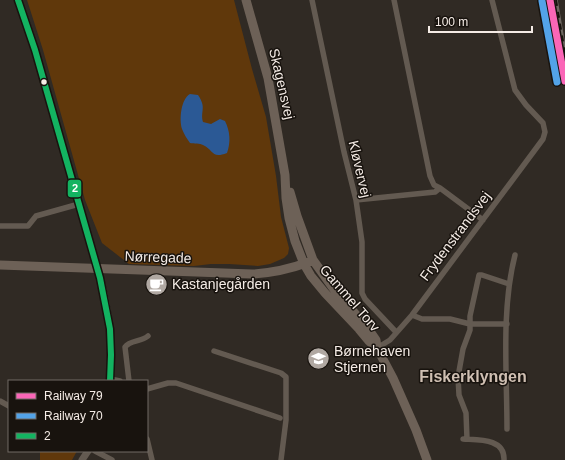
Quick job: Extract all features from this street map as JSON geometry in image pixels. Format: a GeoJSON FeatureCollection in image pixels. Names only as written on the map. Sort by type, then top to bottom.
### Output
{"type":"FeatureCollection","features":[{"type":"Feature","properties":{"kind":"main road","name":"Skagensvej"},"geometry":{"type":"LineString","coordinates":[[246,0],[268,78],[285,175],[297,216],[313,260]]}},
{"type":"Feature","properties":{"kind":"main road","name":"Skagensvej"},"geometry":{"type":"LineString","coordinates":[[285,175],[289,218],[295,241],[304,264]]}},
{"type":"Feature","properties":{"kind":"main road","name":"Nørregade"},"geometry":{"type":"LineString","coordinates":[[0,266],[252,274],[271,273],[313,260]]}},
{"type":"Feature","properties":{"kind":"main road","name":"Gammel Torv"},"geometry":{"type":"LineString","coordinates":[[313,260],[336,292],[376,340],[377,348]]}},
{"type":"Feature","properties":{"kind":"main road","name":"Gammel Torv"},"geometry":{"type":"LineString","coordinates":[[304,264],[311,276],[325,293],[377,348],[393,378],[416,430],[427,460]]}},
{"type":"Feature","properties":{"kind":"main road","name":"Gammel Torv"},"geometry":{"type":"LineString","coordinates":[[421,445],[422,460]]}},
{"type":"Feature","properties":{"kind":"street"},"geometry":{"type":"LineString","coordinates":[[18,0],[36,52],[97,269],[111,332],[112,367],[110,380]]}},
{"type":"Feature","properties":{"kind":"street","name":"Kløvervej"},"geometry":{"type":"LineString","coordinates":[[312,0],[344,152],[356,200],[362,242],[362,293],[365,299],[396,332]]}},
{"type":"Feature","properties":{"kind":"street"},"geometry":{"type":"LineString","coordinates":[[394,0],[430,176],[434,185],[483,220]]}},
{"type":"Feature","properties":{"kind":"street","name":"Frydenstrandsvej"},"geometry":{"type":"LineString","coordinates":[[377,348],[390,340],[412,314],[540,144],[545,132],[543,123],[526,105],[515,90],[492,0]]}},
{"type":"Feature","properties":{"kind":"street"},"geometry":{"type":"LineString","coordinates":[[356,200],[435,192],[440,188]]}},
{"type":"Feature","properties":{"kind":"street"},"geometry":{"type":"LineString","coordinates":[[0,226],[28,226],[36,216],[79,204]]}},
{"type":"Feature","properties":{"kind":"street"},"geometry":{"type":"LineString","coordinates":[[506,429],[509,284],[515,256]]}},
{"type":"Feature","properties":{"kind":"street"},"geometry":{"type":"LineString","coordinates":[[504,460],[502,449],[494,442],[465,439],[466,413],[459,395],[458,377],[463,349],[470,330],[470,316],[479,275],[509,284]]}},
{"type":"Feature","properties":{"kind":"street"},"geometry":{"type":"LineString","coordinates":[[412,314],[422,319],[450,319],[470,324],[507,324]]}},
{"type":"Feature","properties":{"kind":"street"},"geometry":{"type":"LineString","coordinates":[[129,380],[124,350],[125,347],[128,344],[143,340],[148,336]]}},
{"type":"Feature","properties":{"kind":"street"},"geometry":{"type":"LineString","coordinates":[[214,351],[281,373],[286,377],[286,420],[281,460]]}},
{"type":"Feature","properties":{"kind":"street"},"geometry":{"type":"LineString","coordinates":[[148,389],[168,383],[176,383],[280,418]]}},
{"type":"Feature","properties":{"kind":"street"},"geometry":{"type":"LineString","coordinates":[[148,443],[152,460]]}},
{"type":"Feature","properties":{"kind":"street"},"geometry":{"type":"LineString","coordinates":[[97,452],[112,460]]}},
{"type":"Feature","properties":{"kind":"shaded area"},"geometry":{"type":"Polygon","coordinates":[[[27,0],[234,0],[266,117],[281,217],[289,248],[288,254],[284,258],[270,264],[258,266],[229,264],[194,266],[129,264],[102,243],[85,200],[43,50],[27,0]]]}},
{"type":"Feature","properties":{"kind":"shaded area"},"geometry":{"type":"Polygon","coordinates":[[[40,452],[76,452],[72,460],[40,460],[40,452]]]}},
{"type":"Feature","properties":{"kind":"water"},"geometry":{"type":"Polygon","coordinates":[[[190,94],[198,95],[201,99],[203,106],[203,122],[211,124],[220,119],[225,121],[229,137],[227,153],[218,155],[202,144],[190,143],[182,129],[181,115],[185,100],[190,94]]]}},
{"type":"Feature","properties":{"kind":"railway"},"geometry":{"type":"LineString","coordinates":[[556,0],[565,53]]}},
{"type":"Feature","properties":{"kind":"rail line","name":"79"},"geometry":{"type":"LineString","coordinates":[[550,0],[565,81]]}},
{"type":"Feature","properties":{"kind":"rail line","name":"70"},"geometry":{"type":"LineString","coordinates":[[542,1],[557,82]]}},
{"type":"Feature","properties":{"kind":"transit line","name":"2"},"geometry":{"type":"LineString","coordinates":[[18,0],[35,50],[100,278],[110,329],[110,380]]}},
{"type":"Feature","properties":{"kind":"place","name":"Kastanjegården"},"geometry":{"type":"Point","coordinates":[156,284]}},
{"type":"Feature","properties":{"kind":"place","name":"Børnehaven Stjernen"},"geometry":{"type":"Point","coordinates":[318,359]}},
{"type":"Feature","properties":{"kind":"district","name":"Fiskerklyngen"},"geometry":{"type":"Point","coordinates":[473,376]}}]}
